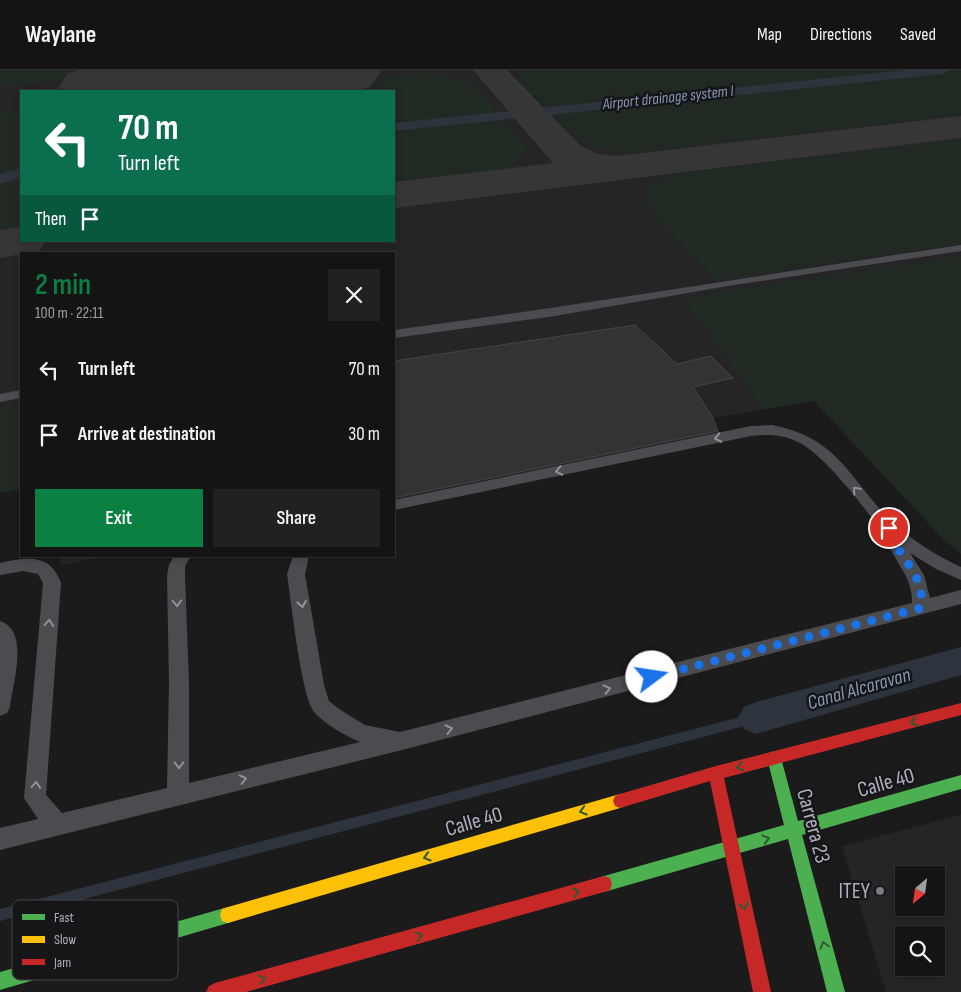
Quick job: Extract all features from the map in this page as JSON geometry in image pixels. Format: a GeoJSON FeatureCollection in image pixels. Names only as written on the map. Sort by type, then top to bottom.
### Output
{"type":"FeatureCollection","features":[{"type":"Feature","properties":{"kind":"main road","name":"Calle 40"},"geometry":{"type":"LineString","coordinates":[[178,929],[716,773],[961,709]]}},
{"type":"Feature","properties":{"kind":"main road","name":"Carrera 23"},"geometry":{"type":"LineString","coordinates":[[774,758],[836,992]]}},
{"type":"Feature","properties":{"kind":"main road"},"geometry":{"type":"LineString","coordinates":[[716,773],[762,992]]}},
{"type":"Feature","properties":{"kind":"main road","name":"Calle 40"},"geometry":{"type":"LineString","coordinates":[[215,992],[732,849],[961,782]]}},
{"type":"Feature","properties":{"kind":"lane"},"geometry":{"type":"LineString","coordinates":[[395,334],[555,312],[728,283],[961,248]]}},
{"type":"Feature","properties":{"kind":"lane"},"geometry":{"type":"LineString","coordinates":[[0,398],[20,394]]}},
{"type":"Feature","properties":{"kind":"lane"},"geometry":{"type":"LineString","coordinates":[[395,505],[751,431],[776,429],[802,437],[820,448],[889,528],[929,558],[961,574]]}},
{"type":"Feature","properties":{"kind":"lane"},"geometry":{"type":"LineString","coordinates":[[889,528],[892,542],[921,585],[923,595],[921,608]]}},
{"type":"Feature","properties":{"kind":"lane"},"geometry":{"type":"LineString","coordinates":[[178,795],[179,683],[176,576],[177,565],[182,557]]}},
{"type":"Feature","properties":{"kind":"lane"},"geometry":{"type":"LineString","coordinates":[[301,557],[296,574],[314,685],[321,706],[361,733],[402,741]]}},
{"type":"Feature","properties":{"kind":"lane"},"geometry":{"type":"LineString","coordinates":[[0,569],[26,564],[38,565],[51,576],[52,583],[35,798],[49,816],[59,824]]}},
{"type":"Feature","properties":{"kind":"lane"},"geometry":{"type":"LineString","coordinates":[[1,838],[402,741],[961,597]]}},
{"type":"Feature","properties":{"kind":"lane"},"geometry":{"type":"LineString","coordinates":[[0,628],[8,638],[9,645],[0,707]]}},
{"type":"Feature","properties":{"kind":"shaded area"},"geometry":{"type":"Polygon","coordinates":[[[0,70],[961,70],[961,554],[944,540],[814,401],[713,418],[720,434],[607,460],[395,503],[395,252],[20,252],[20,489],[0,492],[0,70]]]}},
{"type":"Feature","properties":{"kind":"shaded area"},"geometry":{"type":"Polygon","coordinates":[[[0,70],[187,70],[0,86],[0,70]]]}},
{"type":"Feature","properties":{"kind":"shaded area"},"geometry":{"type":"Polygon","coordinates":[[[526,70],[961,70],[961,114],[637,153],[618,152],[593,147],[570,131],[517,79],[526,70]]]}},
{"type":"Feature","properties":{"kind":"shaded area"},"geometry":{"type":"Polygon","coordinates":[[[429,73],[454,77],[472,82],[526,146],[522,156],[498,169],[461,176],[395,183],[395,90],[249,90],[429,73]]]}},
{"type":"Feature","properties":{"kind":"shaded area"},"geometry":{"type":"Polygon","coordinates":[[[20,112],[20,227],[0,229],[0,114],[20,112]]]}},
{"type":"Feature","properties":{"kind":"shaded area"},"geometry":{"type":"Polygon","coordinates":[[[961,139],[961,243],[717,280],[642,202],[646,187],[674,174],[961,139]]]}},
{"type":"Feature","properties":{"kind":"shaded area"},"geometry":{"type":"Polygon","coordinates":[[[961,256],[961,554],[944,540],[814,401],[764,409],[683,298],[961,256]]]}},
{"type":"Feature","properties":{"kind":"shaded area"},"geometry":{"type":"Polygon","coordinates":[[[20,404],[20,489],[0,492],[0,408],[20,404]]]}},
{"type":"Feature","properties":{"kind":"shaded area"},"geometry":{"type":"Polygon","coordinates":[[[60,557],[105,557],[61,565],[60,557]]]}},
{"type":"Feature","properties":{"kind":"shaded area","name":"ITEY"},"geometry":{"type":"Polygon","coordinates":[[[961,815],[961,992],[886,992],[842,846],[961,815]]]}},
{"type":"Feature","properties":{"kind":"building"},"geometry":{"type":"Polygon","coordinates":[[[635,325],[677,364],[711,356],[733,378],[693,387],[713,418],[718,431],[395,498],[395,361],[635,325]]]}},
{"type":"Feature","properties":{"kind":"waterway","name":"Airport drainage system I"},"geometry":{"type":"LineString","coordinates":[[395,127],[943,70]]}},
{"type":"Feature","properties":{"kind":"waterway"},"geometry":{"type":"LineString","coordinates":[[0,179],[20,173]]}},
{"type":"Feature","properties":{"kind":"waterway","name":"Canal Alcaravan"},"geometry":{"type":"LineString","coordinates":[[756,718],[961,661]]}},
{"type":"Feature","properties":{"kind":"waterway"},"geometry":{"type":"LineString","coordinates":[[58,900],[756,718]]}},
{"type":"Feature","properties":{"kind":"waterway"},"geometry":{"type":"LineString","coordinates":[[0,915],[12,912]]}},
{"type":"Feature","properties":{"kind":"taxiway"},"geometry":{"type":"LineString","coordinates":[[489,70],[567,155],[591,165],[616,168]]}},
{"type":"Feature","properties":{"kind":"taxiway"},"geometry":{"type":"LineString","coordinates":[[616,168],[961,127]]}},
{"type":"Feature","properties":{"kind":"taxiway"},"geometry":{"type":"LineString","coordinates":[[395,195],[616,168]]}},
{"type":"Feature","properties":{"kind":"taxiway"},"geometry":{"type":"LineString","coordinates":[[616,168],[621,169]]}},
{"type":"Feature","properties":{"kind":"taxiway"},"geometry":{"type":"LineString","coordinates":[[0,244],[20,241]]}},
{"type":"Feature","properties":{"kind":"runway"},"geometry":{"type":"LineString","coordinates":[[111,90],[341,70]]}},
{"type":"Feature","properties":{"kind":"traffic: fast"},"geometry":{"type":"LineString","coordinates":[[774,758],[836,992]]}},
{"type":"Feature","properties":{"kind":"traffic: fast"},"geometry":{"type":"LineString","coordinates":[[604,884],[961,782]]}},
{"type":"Feature","properties":{"kind":"traffic: fast"},"geometry":{"type":"LineString","coordinates":[[178,929],[228,915]]}},
{"type":"Feature","properties":{"kind":"traffic: fast"},"geometry":{"type":"LineString","coordinates":[[0,981],[12,978]]}},
{"type":"Feature","properties":{"kind":"traffic: slow"},"geometry":{"type":"LineString","coordinates":[[228,915],[620,801]]}},
{"type":"Feature","properties":{"kind":"traffic: jam"},"geometry":{"type":"LineString","coordinates":[[620,801],[716,773],[961,709]]}},
{"type":"Feature","properties":{"kind":"traffic: jam"},"geometry":{"type":"LineString","coordinates":[[716,773],[762,992]]}},
{"type":"Feature","properties":{"kind":"traffic: jam"},"geometry":{"type":"LineString","coordinates":[[215,992],[604,884]]}},
{"type":"Feature","properties":{"kind":"place","name":"ITEY"},"geometry":{"type":"Point","coordinates":[880,891]}},
{"type":"Feature","properties":{"kind":"route"},"geometry":{"type":"LineString","coordinates":[[652,677],[921,608],[923,595],[921,585],[892,542],[889,528]]}}]}
